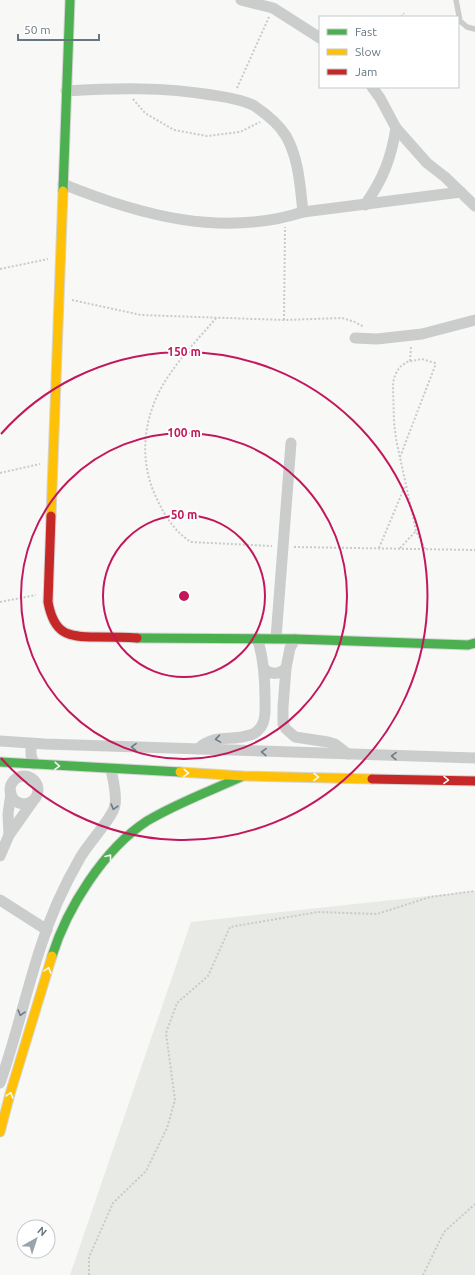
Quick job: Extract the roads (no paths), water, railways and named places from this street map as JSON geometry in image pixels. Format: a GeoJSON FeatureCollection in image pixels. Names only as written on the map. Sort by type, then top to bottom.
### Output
{"type":"FeatureCollection","features":[{"type":"Feature","properties":{"kind":"street"},"geometry":{"type":"LineString","coordinates":[[70,0],[48,602],[50,615],[57,626],[65,633],[76,636],[295,638],[468,645],[475,643]]}},
{"type":"Feature","properties":{"kind":"street"},"geometry":{"type":"LineString","coordinates":[[241,0],[273,8],[319,37]]}},
{"type":"Feature","properties":{"kind":"street"},"geometry":{"type":"LineString","coordinates":[[66,91],[123,88],[189,91],[232,98],[252,105],[270,118],[285,135],[295,156],[303,212]]}},
{"type":"Feature","properties":{"kind":"street"},"geometry":{"type":"LineString","coordinates":[[373,88],[380,98],[396,128],[427,163],[445,177],[475,206]]}},
{"type":"Feature","properties":{"kind":"street"},"geometry":{"type":"LineString","coordinates":[[365,205],[377,188],[386,169],[393,148],[396,128]]}},
{"type":"Feature","properties":{"kind":"street"},"geometry":{"type":"LineString","coordinates":[[63,184],[90,195],[158,215],[194,222],[229,224],[265,222],[285,218],[303,212],[461,192]]}},
{"type":"Feature","properties":{"kind":"street"},"geometry":{"type":"LineString","coordinates":[[355,338],[377,339],[422,334],[475,320]]}},
{"type":"Feature","properties":{"kind":"street"},"geometry":{"type":"LineString","coordinates":[[276,638],[291,443]]}},
{"type":"Feature","properties":{"kind":"street"},"geometry":{"type":"LineString","coordinates":[[198,750],[204,744],[213,739],[251,735],[258,731],[263,724],[265,708],[264,669],[258,638]]}},
{"type":"Feature","properties":{"kind":"street"},"geometry":{"type":"LineString","coordinates":[[295,638],[290,648],[286,668],[283,724],[290,734],[301,739],[336,744],[348,754]]}},
{"type":"Feature","properties":{"kind":"street"},"geometry":{"type":"LineString","coordinates":[[264,669],[275,674],[286,668]]}},
{"type":"Feature","properties":{"kind":"street"},"geometry":{"type":"LineString","coordinates":[[265,708],[274,703],[277,703],[283,707]]}},
{"type":"Feature","properties":{"kind":"street"},"geometry":{"type":"LineString","coordinates":[[3,741],[31,744],[475,758]]}},
{"type":"Feature","properties":{"kind":"street"},"geometry":{"type":"LineString","coordinates":[[2,762],[10,757],[12,753],[12,748],[3,741]]}},
{"type":"Feature","properties":{"kind":"street"},"geometry":{"type":"LineString","coordinates":[[31,744],[31,755],[34,764]]}},
{"type":"Feature","properties":{"kind":"street"},"geometry":{"type":"LineString","coordinates":[[2,762],[243,776],[475,780]]}},
{"type":"Feature","properties":{"kind":"street"},"geometry":{"type":"LineString","coordinates":[[0,1082],[41,945],[54,912],[88,845],[114,810],[116,799],[111,769]]}},
{"type":"Feature","properties":{"kind":"street"},"geometry":{"type":"LineString","coordinates":[[0,856],[9,835],[37,797],[37,786],[34,780],[29,777],[24,776],[18,778],[13,782],[11,787],[8,814],[9,835]]}},
{"type":"Feature","properties":{"kind":"street"},"geometry":{"type":"LineString","coordinates":[[0,1132],[1,1122],[55,948],[68,918],[94,877],[111,854],[136,830],[160,814],[243,776]]}},
{"type":"Feature","properties":{"kind":"street"},"geometry":{"type":"LineString","coordinates":[[11,793],[19,804],[26,804],[33,801]]}},
{"type":"Feature","properties":{"kind":"street"},"geometry":{"type":"LineString","coordinates":[[0,900],[47,930]]}},
{"type":"Feature","properties":{"kind":"street"},"geometry":{"type":"LineString","coordinates":[[54,912],[68,918]]}},
{"type":"Feature","properties":{"kind":"lane"},"geometry":{"type":"LineString","coordinates":[[456,0],[459,16]]}},
{"type":"Feature","properties":{"kind":"lane"},"geometry":{"type":"LineString","coordinates":[[459,16],[460,22],[467,27],[475,29]]}}]}
